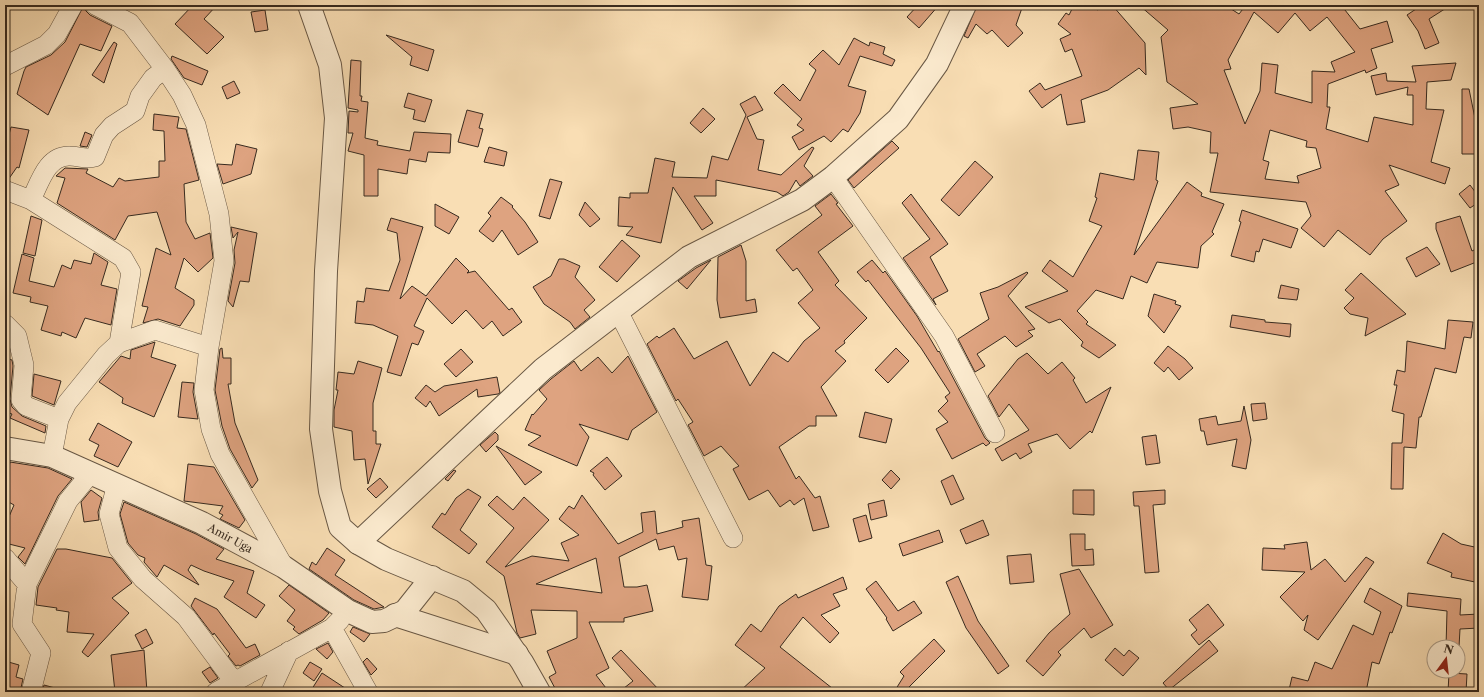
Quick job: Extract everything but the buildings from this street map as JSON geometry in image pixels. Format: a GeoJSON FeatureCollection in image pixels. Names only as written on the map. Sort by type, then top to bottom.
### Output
{"type":"FeatureCollection","features":[{"type":"Feature","properties":{"kind":"street"},"geometry":{"type":"LineString","coordinates":[[5,66],[46,45],[57,34],[73,5]]}},
{"type":"Feature","properties":{"kind":"street"},"geometry":{"type":"LineString","coordinates":[[95,5],[130,23],[166,69],[182,95],[196,125],[219,214],[224,261],[209,347],[204,390],[211,429],[220,454],[284,567]]}},
{"type":"Feature","properties":{"kind":"street"},"geometry":{"type":"LineString","coordinates":[[309,5],[330,65],[336,118],[326,271],[321,429],[330,491],[340,527],[358,543],[386,559],[463,591],[486,610],[517,654],[539,692]]}},
{"type":"Feature","properties":{"kind":"street"},"geometry":{"type":"LineString","coordinates":[[358,543],[543,369],[689,257],[802,200],[833,177],[898,119],[937,64],[965,5]]}},
{"type":"Feature","properties":{"kind":"street"},"geometry":{"type":"LineString","coordinates":[[31,200],[50,163],[57,158],[70,156],[87,159],[95,157],[104,135],[112,126],[134,111],[140,96],[153,78],[166,69]]}},
{"type":"Feature","properties":{"kind":"street"},"geometry":{"type":"LineString","coordinates":[[833,177],[944,336],[994,433]]}},
{"type":"Feature","properties":{"kind":"street"},"geometry":{"type":"LineString","coordinates":[[5,190],[31,200],[123,258],[131,272],[119,343]]}},
{"type":"Feature","properties":{"kind":"street"},"geometry":{"type":"LineString","coordinates":[[618,312],[733,538]]}},
{"type":"Feature","properties":{"kind":"street"},"geometry":{"type":"LineString","coordinates":[[5,324],[17,336],[24,365],[21,400],[26,406],[59,419]]}},
{"type":"Feature","properties":{"kind":"street"},"geometry":{"type":"LineString","coordinates":[[52,456],[59,419],[67,403],[106,355],[119,343],[155,330],[209,347]]}},
{"type":"Feature","properties":{"kind":"street","name":"Amir Uga"},"geometry":{"type":"LineString","coordinates":[[5,448],[52,456],[202,523],[284,567],[348,610],[372,622],[384,621],[405,611],[432,577]]}},
{"type":"Feature","properties":{"kind":"street"},"geometry":{"type":"LineString","coordinates":[[31,692],[41,654],[22,624],[27,584],[68,501],[90,474]]}},
{"type":"Feature","properties":{"kind":"street"},"geometry":{"type":"LineString","coordinates":[[117,484],[109,514],[118,548],[143,579],[186,618],[235,683]]}},
{"type":"Feature","properties":{"kind":"street"},"geometry":{"type":"LineString","coordinates":[[5,558],[27,584]]}},
{"type":"Feature","properties":{"kind":"street"},"geometry":{"type":"LineString","coordinates":[[216,692],[235,683],[289,651],[332,628],[348,610]]}},
{"type":"Feature","properties":{"kind":"street"},"geometry":{"type":"LineString","coordinates":[[395,615],[517,654]]}},
{"type":"Feature","properties":{"kind":"street"},"geometry":{"type":"LineString","coordinates":[[332,628],[368,692]]}},
{"type":"Feature","properties":{"kind":"street"},"geometry":{"type":"LineString","coordinates":[[270,692],[289,651]]}}]}
